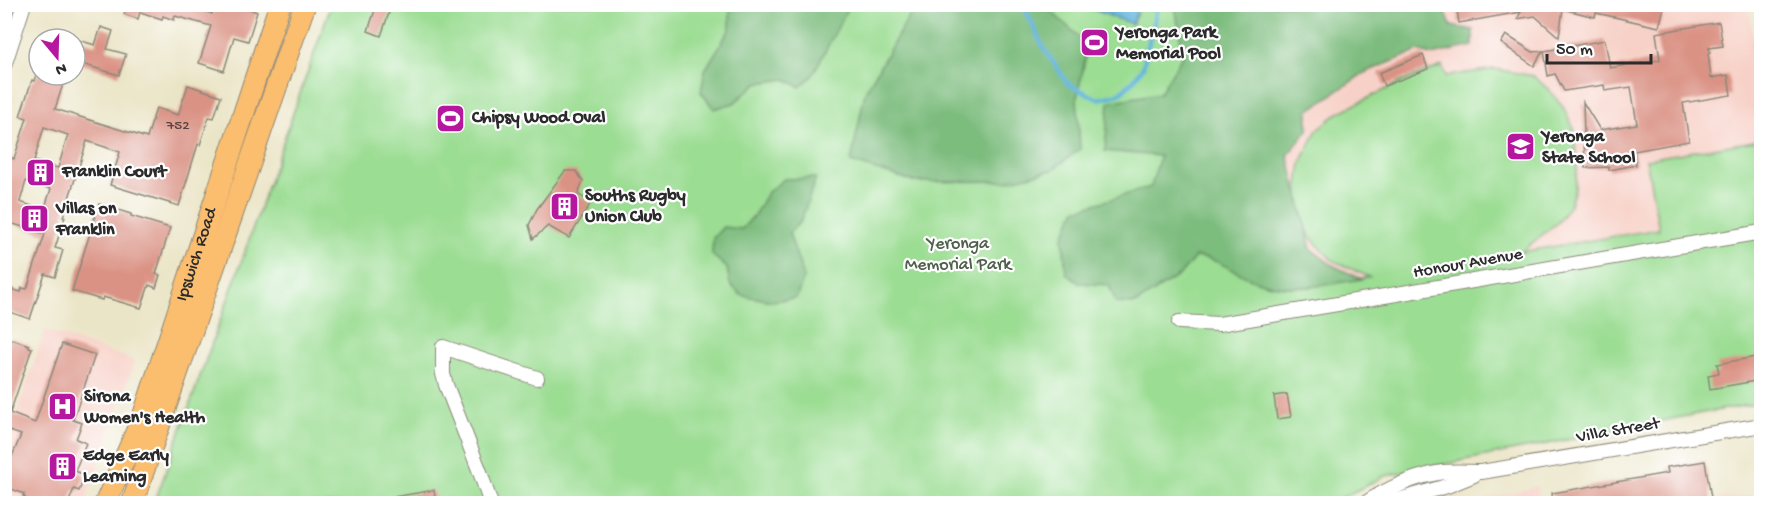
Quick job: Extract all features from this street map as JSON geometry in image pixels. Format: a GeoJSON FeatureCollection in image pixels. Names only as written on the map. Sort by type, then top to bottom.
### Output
{"type":"FeatureCollection","features":[{"type":"Feature","properties":{"kind":"highway","name":"Ipswich Road"},"geometry":{"type":"LineString","coordinates":[[105,504],[144,414],[280,4]]}},
{"type":"Feature","properties":{"kind":"highway","name":"Ipswich Road"},"geometry":{"type":"LineString","coordinates":[[132,504],[304,5]]}},
{"type":"Feature","properties":{"kind":"street"},"geometry":{"type":"LineString","coordinates":[[4,66],[24,4]]}},
{"type":"Feature","properties":{"kind":"street","name":"Honour Avenue"},"geometry":{"type":"LineString","coordinates":[[1179,322],[1219,324],[1761,232]]}},
{"type":"Feature","properties":{"kind":"street"},"geometry":{"type":"LineString","coordinates":[[491,504],[443,374],[443,347],[537,378]]}},
{"type":"Feature","properties":{"kind":"street","name":"Villa Street"},"geometry":{"type":"LineString","coordinates":[[1364,504],[1384,493],[1429,475],[1445,472],[1481,472],[1761,425]]}},
{"type":"Feature","properties":{"kind":"street","name":"Villa Street"},"geometry":{"type":"LineString","coordinates":[[1385,504],[1447,486],[1481,472]]}},
{"type":"Feature","properties":{"kind":"shaded area","name":"Yeronga State School"},"geometry":{"type":"Polygon","coordinates":[[[1319,5],[1748,5],[1761,82],[1761,211],[1303,288],[1264,54],[1319,5]]]}},
{"type":"Feature","properties":{"kind":"shaded area"},"geometry":{"type":"Polygon","coordinates":[[[45,330],[135,360],[85,503],[30,503],[5,493],[4,450],[45,330]]]}},
{"type":"Feature","properties":{"kind":"shaded area"},"geometry":{"type":"Polygon","coordinates":[[[1537,486],[1540,503],[1471,503],[1527,489],[1537,486]]]}},
{"type":"Feature","properties":{"kind":"shaded area"},"geometry":{"type":"Polygon","coordinates":[[[1761,495],[1761,503],[1714,503],[1713,499],[1761,495]]]}},
{"type":"Feature","properties":{"kind":"green space"},"geometry":{"type":"Polygon","coordinates":[[[916,4],[1044,5],[1088,45],[1077,97],[1080,149],[1052,170],[1007,181],[915,182],[851,162],[865,92],[916,4]]]}},
{"type":"Feature","properties":{"kind":"green space","name":"Yeronga Memorial Park"},"geometry":{"type":"Polygon","coordinates":[[[331,5],[1319,5],[1265,54],[1303,288],[1369,277],[1332,260],[1310,237],[1301,209],[1298,185],[1301,163],[1317,130],[1338,113],[1401,82],[1442,66],[1446,76],[1495,69],[1533,76],[1563,107],[1574,129],[1577,170],[1570,205],[1558,222],[1521,252],[1659,229],[1646,159],[1761,140],[1761,403],[1385,476],[1332,503],[154,504],[331,5]]]}},
{"type":"Feature","properties":{"kind":"green space"},"geometry":{"type":"Polygon","coordinates":[[[730,5],[778,5],[801,9],[817,5],[849,6],[812,76],[800,87],[786,79],[757,83],[734,103],[714,109],[701,92],[705,70],[730,29],[730,5]]]}},
{"type":"Feature","properties":{"kind":"green space"},"geometry":{"type":"Polygon","coordinates":[[[1175,5],[1443,5],[1451,26],[1473,30],[1473,46],[1431,55],[1418,51],[1364,73],[1308,111],[1308,130],[1288,155],[1311,249],[1332,265],[1362,279],[1286,287],[1252,279],[1220,263],[1195,257],[1180,275],[1135,304],[1116,303],[1109,285],[1079,283],[1066,273],[1063,237],[1075,210],[1151,187],[1160,156],[1105,151],[1109,102],[1160,93],[1183,55],[1175,5]]]}},
{"type":"Feature","properties":{"kind":"green space"},"geometry":{"type":"Polygon","coordinates":[[[816,178],[801,221],[789,233],[804,278],[796,298],[772,301],[741,295],[730,284],[727,268],[712,255],[713,238],[723,227],[742,229],[755,214],[767,193],[784,179],[816,178]]]}},
{"type":"Feature","properties":{"kind":"water"},"geometry":{"type":"Polygon","coordinates":[[[1090,4],[1140,5],[1132,24],[1089,8],[1090,4]]]}},
{"type":"Feature","properties":{"kind":"building"},"geometry":{"type":"Polygon","coordinates":[[[124,4],[182,4],[212,14],[215,4],[238,4],[257,12],[248,41],[234,37],[224,71],[199,63],[211,26],[175,16],[174,20],[163,16],[162,19],[140,12],[138,19],[124,14],[127,8],[124,4]]]}},
{"type":"Feature","properties":{"kind":"building"},"geometry":{"type":"Polygon","coordinates":[[[377,4],[392,4],[381,36],[368,31],[377,4]]]}},
{"type":"Feature","properties":{"kind":"building"},"geometry":{"type":"Polygon","coordinates":[[[1456,4],[1665,4],[1659,27],[1596,13],[1595,17],[1563,9],[1559,37],[1535,16],[1517,19],[1521,12],[1459,23],[1456,4]]]}},
{"type":"Feature","properties":{"kind":"building"},"geometry":{"type":"Polygon","coordinates":[[[1719,22],[1723,46],[1709,48],[1711,78],[1728,75],[1731,95],[1683,103],[1689,141],[1634,151],[1636,165],[1609,170],[1609,167],[1585,168],[1583,102],[1600,130],[1637,124],[1631,87],[1605,91],[1604,85],[1564,91],[1555,74],[1548,76],[1544,51],[1605,40],[1610,68],[1660,60],[1656,33],[1719,22]]]}},
{"type":"Feature","properties":{"kind":"building"},"geometry":{"type":"Polygon","coordinates":[[[101,27],[113,31],[107,49],[126,54],[119,75],[87,66],[87,43],[95,45],[101,27]]]}},
{"type":"Feature","properties":{"kind":"building"},"geometry":{"type":"Polygon","coordinates":[[[1506,35],[1533,52],[1543,51],[1534,66],[1501,43],[1506,35]]]}},
{"type":"Feature","properties":{"kind":"building"},"geometry":{"type":"Polygon","coordinates":[[[1423,55],[1428,69],[1384,86],[1379,73],[1423,55]]]}},
{"type":"Feature","properties":{"kind":"building"},"geometry":{"type":"Polygon","coordinates":[[[188,85],[221,96],[214,118],[209,117],[200,145],[198,144],[179,206],[110,185],[120,152],[87,141],[55,248],[63,250],[55,277],[45,274],[30,319],[4,310],[4,287],[21,292],[22,288],[27,289],[45,234],[4,221],[4,176],[10,157],[14,159],[27,118],[20,116],[30,87],[62,87],[55,109],[147,138],[156,108],[178,115],[188,85]],[[44,127],[34,161],[58,168],[68,135],[44,127]],[[26,181],[20,202],[44,210],[51,189],[26,181]]]}},
{"type":"Feature","properties":{"kind":"building","name":"Souths Rugby Union Club"},"geometry":{"type":"Polygon","coordinates":[[[565,171],[576,171],[583,181],[578,194],[591,203],[569,238],[548,226],[533,239],[529,225],[537,209],[565,171]]]}},
{"type":"Feature","properties":{"kind":"building"},"geometry":{"type":"Polygon","coordinates":[[[99,204],[170,228],[156,274],[160,275],[156,288],[149,285],[141,308],[72,291],[99,204]]]}},
{"type":"Feature","properties":{"kind":"building"},"geometry":{"type":"Polygon","coordinates":[[[12,339],[32,348],[10,413],[35,423],[62,344],[95,355],[73,420],[82,423],[76,439],[86,443],[75,471],[85,475],[79,491],[74,489],[68,504],[22,504],[24,494],[4,486],[4,476],[21,435],[4,429],[4,355],[12,339]]]}},
{"type":"Feature","properties":{"kind":"building"},"geometry":{"type":"Polygon","coordinates":[[[1761,356],[1761,377],[1755,378],[1755,381],[1710,389],[1708,375],[1719,373],[1717,364],[1761,356]]]}},
{"type":"Feature","properties":{"kind":"building"},"geometry":{"type":"Polygon","coordinates":[[[1287,394],[1291,417],[1277,419],[1274,396],[1287,394]]]}},
{"type":"Feature","properties":{"kind":"building"},"geometry":{"type":"Polygon","coordinates":[[[1705,461],[1712,504],[1553,504],[1552,493],[1668,473],[1667,467],[1705,461]]]}},
{"type":"Feature","properties":{"kind":"building"},"geometry":{"type":"Polygon","coordinates":[[[434,490],[436,504],[388,504],[388,498],[434,490]]]}},
{"type":"Feature","properties":{"kind":"waterway"},"geometry":{"type":"LineString","coordinates":[[1023,4],[1044,49],[1068,84],[1098,99],[1119,94],[1133,81],[1143,67],[1158,4]]}},
{"type":"Feature","properties":{"kind":"place","name":"Yeronga Park Memorial Pool"},"geometry":{"type":"Point","coordinates":[1095,43]}},
{"type":"Feature","properties":{"kind":"place","name":"Chipsy Wood Oval"},"geometry":{"type":"Point","coordinates":[451,118]}},
{"type":"Feature","properties":{"kind":"place","name":"Yeronga State School"},"geometry":{"type":"Point","coordinates":[1521,147]}},
{"type":"Feature","properties":{"kind":"place","name":"Franklin Court"},"geometry":{"type":"Point","coordinates":[41,172]}},
{"type":"Feature","properties":{"kind":"place","name":"Souths Rugby Union Club"},"geometry":{"type":"Point","coordinates":[564,206]}},
{"type":"Feature","properties":{"kind":"place","name":"Villas on Franklin"},"geometry":{"type":"Point","coordinates":[35,219]}},
{"type":"Feature","properties":{"kind":"place","name":"Sirona Women's Health"},"geometry":{"type":"Point","coordinates":[63,407]}},
{"type":"Feature","properties":{"kind":"place","name":"Edge Early Learning"},"geometry":{"type":"Point","coordinates":[62,466]}}]}
